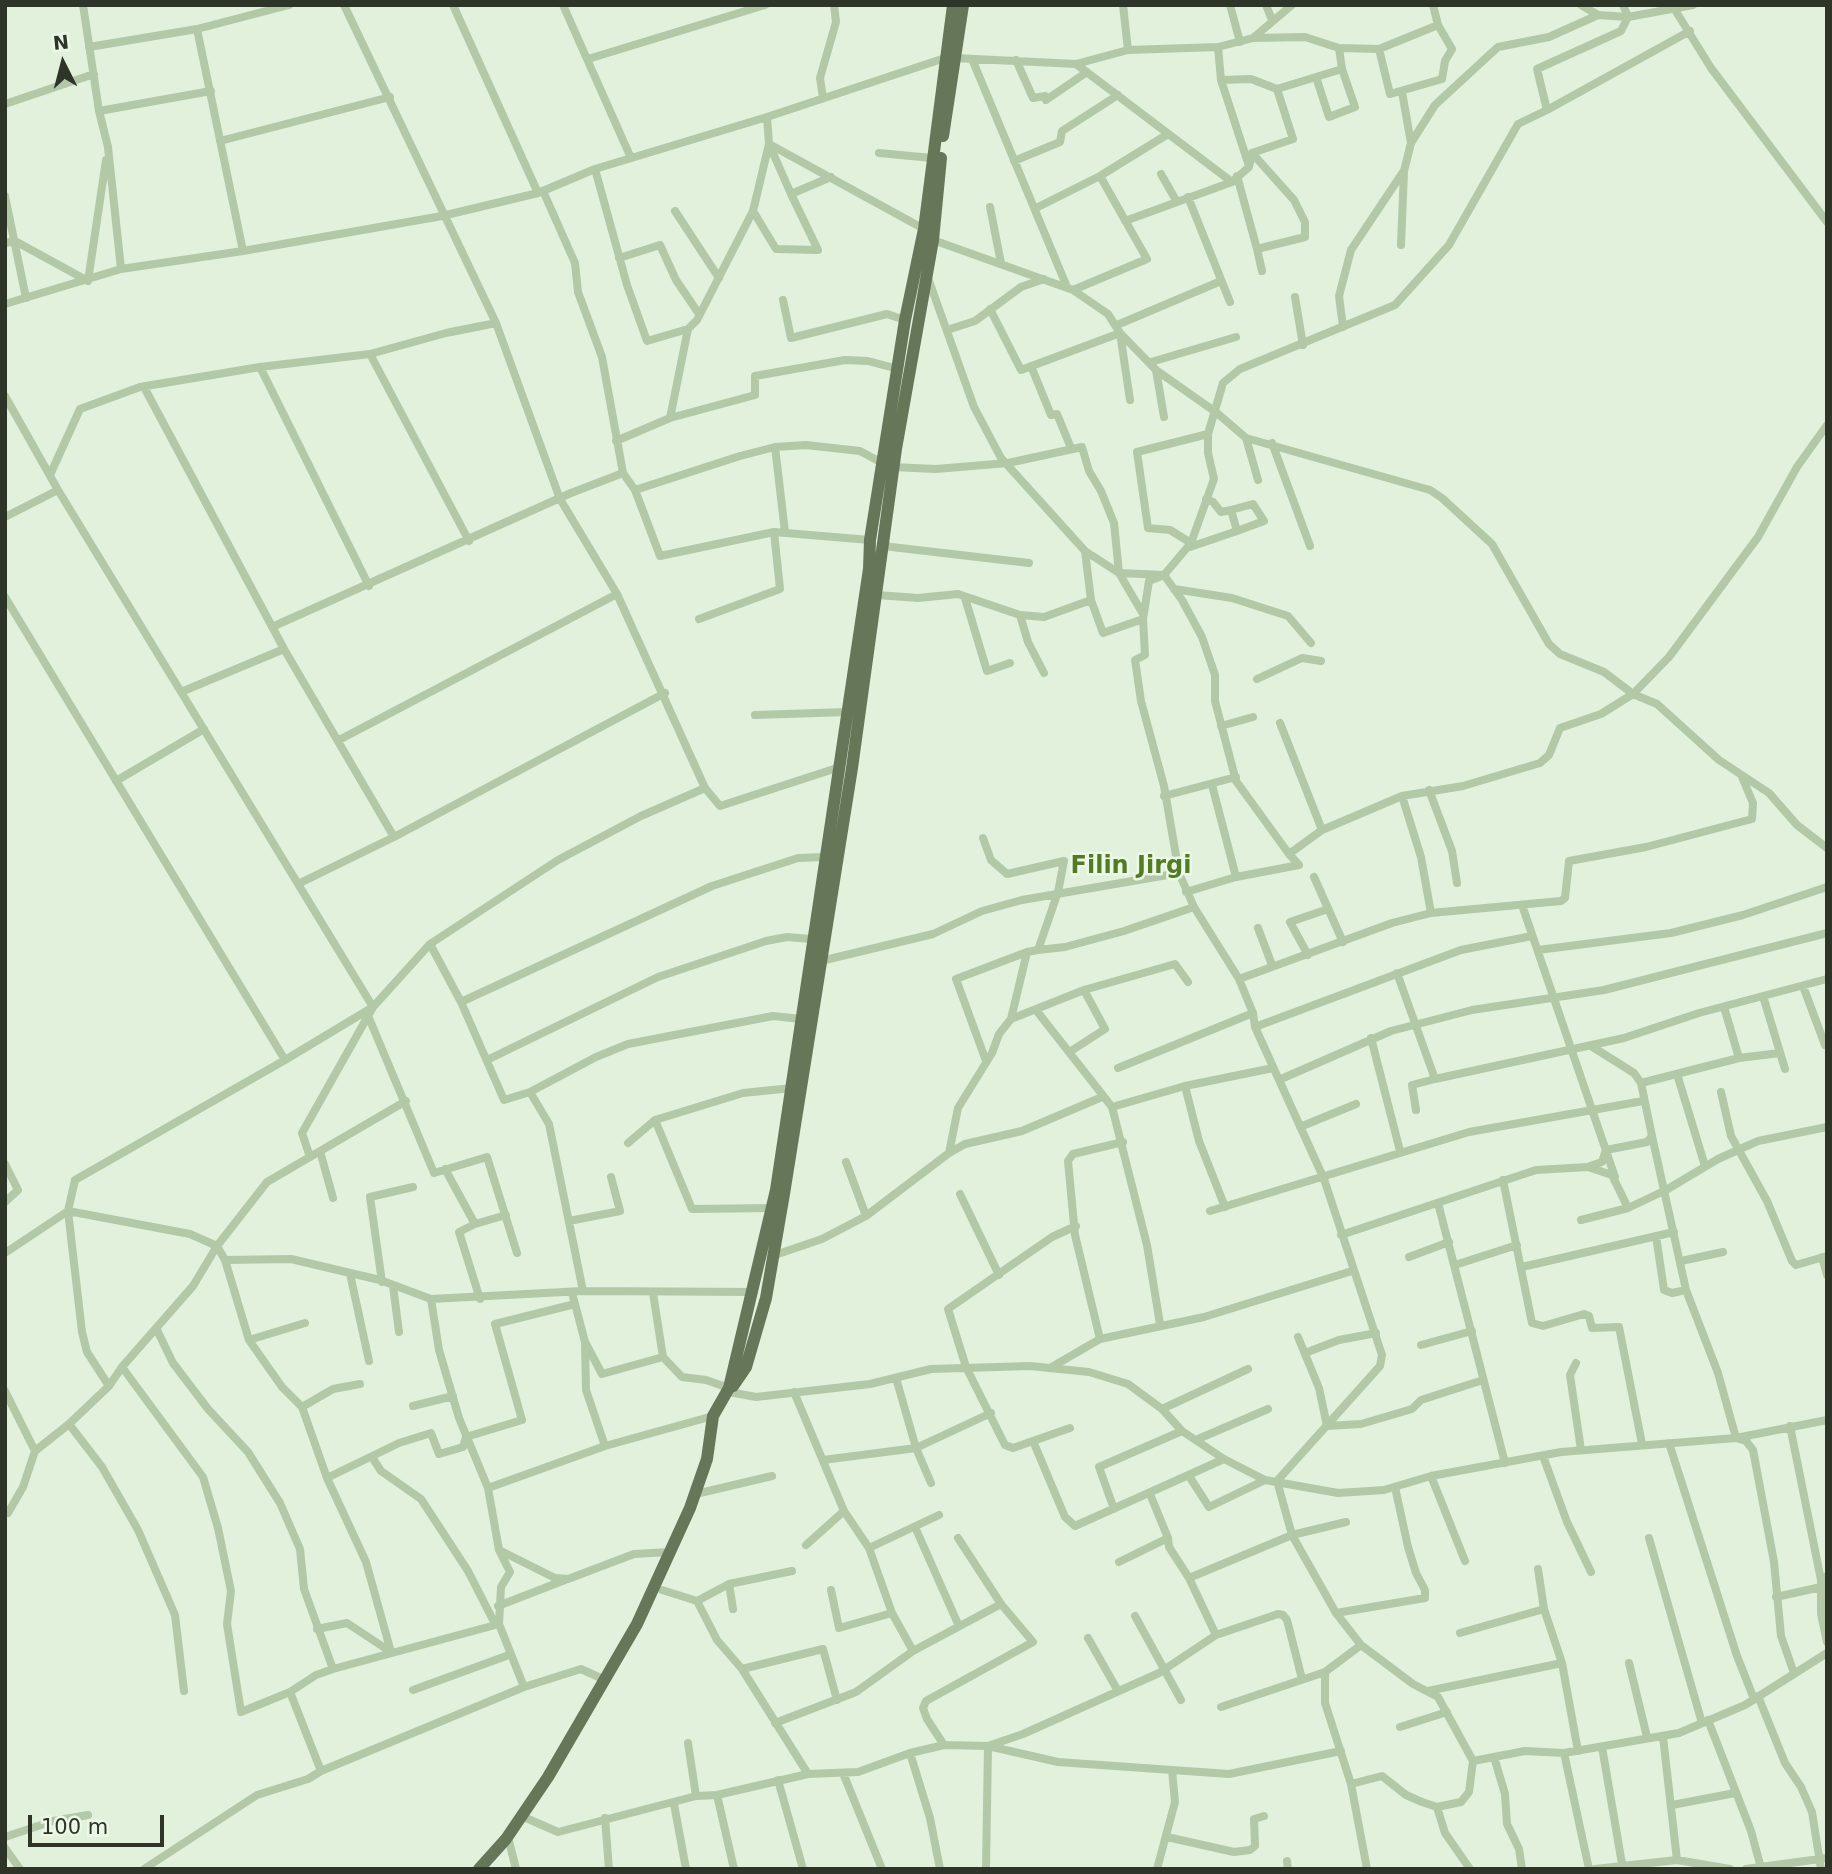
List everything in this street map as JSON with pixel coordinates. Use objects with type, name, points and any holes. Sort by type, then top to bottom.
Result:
[{"type":"main road","points":[[479,1869],[506,1839],[533,1799],[637,1624],[670,1552],[707,1458],[713,1416],[746,1367],[766,1298],[821,961],[865,634],[870,540],[889,465],[933,240],[953,5]]},
{"type":"main road","points":[[489,1869],[569,1755],[662,1590],[700,1493],[754,1292],[772,1208],[792,1088],[811,939],[847,712],[865,634],[877,596],[905,320],[923,229],[932,158],[950,58],[963,5]]},
{"type":"street","points":[[83,5],[99,111],[108,148],[121,269]]},
{"type":"street","points":[[89,47],[197,29],[289,5]]},
{"type":"street","points":[[344,5],[390,97],[442,216],[496,323],[560,499],[617,594],[665,693],[705,788],[720,806],[840,767]]},
{"type":"street","points":[[453,5],[575,263],[578,292],[602,357],[615,441],[623,473],[635,490],[660,556],[774,532],[870,540]]},
{"type":"street","points":[[563,5],[631,158]]},
{"type":"street","points":[[588,59],[765,5]]},
{"type":"street","points":[[823,98],[820,78],[836,22],[834,5]]},
{"type":"street","points":[[1123,5],[1128,50]]},
{"type":"street","points":[[1230,5],[1240,42]]},
{"type":"street","points":[[1266,5],[1272,20]]},
{"type":"street","points":[[1252,38],[1292,5]]},
{"type":"street","points":[[1581,5],[1598,15],[1628,17],[1693,5]]},
{"type":"street","points":[[1547,110],[1537,69],[1621,32],[1628,17],[1623,5]]},
{"type":"street","points":[[1379,49],[1390,94],[1442,79],[1444,61],[1452,49],[1438,25],[1435,6]]},
{"type":"street","points":[[1673,7],[1711,68],[1827,222]]},
{"type":"street","points":[[1401,245],[1404,171],[1411,143],[1435,105],[1499,47],[1549,37],[1598,15]]},
{"type":"street","points":[[5,304],[121,269],[243,251],[442,216],[541,192],[595,169],[950,58],[1076,64],[1128,50],[1218,47],[1252,38],[1305,37],[1339,48],[1379,49],[1438,25]]},
{"type":"street","points":[[197,29],[243,251]]},
{"type":"street","points":[[1277,1481],[1380,1366],[1382,1355],[1352,1271],[1324,1179],[1281,1079],[1273,1068],[1255,1027],[1253,1013],[1239,979],[1194,907],[1179,873],[1154,746],[1141,701],[1135,660],[1145,655],[1143,617],[1149,581],[1164,575],[1190,545],[1214,478],[1208,435],[1210,423],[1217,413],[1223,383],[1240,369],[1304,345],[1395,305],[1449,245],[1518,124],[1690,32]]},
{"type":"street","points":[[1218,47],[1221,80],[1249,167]]},
{"type":"street","points":[[1316,77],[1329,117],[1355,107],[1342,69],[1339,48]]},
{"type":"street","points":[[972,59],[1070,288]]},
{"type":"street","points":[[1016,60],[1033,98],[1045,96],[1046,100],[1087,72]]},
{"type":"street","points":[[1076,64],[1168,134],[1234,179],[1262,271]]},
{"type":"street","points":[[1221,80],[1251,79],[1277,89],[1342,69]]},
{"type":"street","points":[[5,104],[94,74]]},
{"type":"street","points":[[1252,153],[1293,139],[1277,89]]},
{"type":"street","points":[[99,111],[211,91]]},
{"type":"street","points":[[1402,92],[1411,143]]},
{"type":"street","points":[[1014,161],[1060,142],[1062,131],[1118,94]]},
{"type":"street","points":[[220,141],[390,97]]},
{"type":"street","points":[[670,418],[688,329],[719,278],[753,211],[769,144],[767,117]]},
{"type":"street","points":[[1036,208],[1100,176],[1168,134]]},
{"type":"street","points":[[769,144],[923,229]]},
{"type":"street","points":[[753,211],[776,249],[818,250],[769,144]]},
{"type":"street","points":[[88,281],[108,148]]},
{"type":"street","points":[[879,153],[932,158]]},
{"type":"street","points":[[1125,221],[1234,179],[1249,167],[1252,153]]},
{"type":"street","points":[[1252,153],[1294,200],[1305,222],[1305,237],[1257,249]]},
{"type":"street","points":[[595,169],[619,258],[647,341],[688,329]]},
{"type":"street","points":[[1343,327],[1339,296],[1351,250],[1404,171]]},
{"type":"street","points":[[1161,174],[1177,202]]},
{"type":"street","points":[[1070,288],[1147,259],[1100,176]]},
{"type":"street","points":[[791,194],[831,177]]},
{"type":"street","points":[[5,196],[30,297],[37,306]]},
{"type":"street","points":[[1188,197],[1230,303]]},
{"type":"street","points":[[1817,207],[1827,205]]},
{"type":"street","points":[[990,207],[1001,263]]},
{"type":"street","points":[[675,211],[719,278]]},
{"type":"street","points":[[933,240],[1070,288],[1108,314],[1118,329],[1154,366],[1246,438],[1272,443],[1430,490],[1442,498],[1492,544],[1549,644],[1560,654],[1604,671],[1633,694],[1657,704],[1742,777],[1761,786],[1797,825],[1827,848]]},
{"type":"street","points":[[5,243],[15,241],[88,281]]},
{"type":"street","points":[[619,258],[660,245],[676,279],[699,314]]},
{"type":"street","points":[[927,275],[974,407],[1001,457],[1040,504],[1085,551],[1119,573],[1164,575]]},
{"type":"street","points":[[947,331],[975,321],[1021,287],[1044,279]]},
{"type":"street","points":[[990,309],[1021,370],[1221,281]]},
{"type":"street","points":[[1295,298],[1304,345]]},
{"type":"street","points":[[783,300],[791,338],[887,314],[905,320]]},
{"type":"street","points":[[50,475],[80,410],[144,387],[260,367],[370,354],[446,333],[496,323]]},
{"type":"street","points":[[1118,329],[1130,400]]},
{"type":"street","points":[[1154,366],[1236,337]]},
{"type":"street","points":[[370,354],[469,541]]},
{"type":"street","points":[[615,441],[670,418],[755,396],[755,376],[845,360],[868,361],[898,369]]},
{"type":"street","points":[[1031,366],[1051,415],[1057,414],[1071,448]]},
{"type":"street","points":[[1154,366],[1164,417]]},
{"type":"street","points":[[260,367],[369,586]]},
{"type":"street","points":[[144,387],[284,649],[394,837]]},
{"type":"street","points":[[5,396],[58,490],[373,1007]]},
{"type":"street","points":[[1289,854],[1322,830],[1402,796],[1462,786],[1535,767],[1549,755],[1560,729],[1601,714],[1633,694],[1677,646],[1758,537],[1797,467],[1827,425]]},
{"type":"street","points":[[1190,545],[1170,530],[1148,527],[1137,452],[1208,435]]},
{"type":"street","points":[[1246,438],[1258,480]]},
{"type":"street","points":[[1272,443],[1310,546]]},
{"type":"street","points":[[635,490],[775,447],[806,445],[860,451],[889,465],[936,469],[1008,463],[1082,447],[1089,471],[1101,491],[1114,523],[1119,573],[1143,617]]},
{"type":"street","points":[[775,447],[785,532]]},
{"type":"street","points":[[272,627],[623,473]]},
{"type":"street","points":[[5,517],[58,490]]},
{"type":"street","points":[[1190,545],[1264,522],[1253,503],[1221,512],[1213,502],[1206,499]]},
{"type":"street","points":[[1231,510],[1237,531]]},
{"type":"street","points":[[699,619],[780,589],[774,532]]},
{"type":"street","points":[[883,546],[1029,564]]},
{"type":"street","points":[[1085,551],[1091,600],[1103,633],[1143,617]]},
{"type":"street","points":[[1164,575],[1202,637],[1215,675],[1215,701],[1236,781],[1299,865],[1236,877],[1186,892]]},
{"type":"street","points":[[1174,589],[1232,598],[1288,616],[1311,643]]},
{"type":"street","points":[[339,740],[617,594]]},
{"type":"street","points":[[877,596],[918,598],[958,594],[1020,615],[1044,617],[1091,600]]},
{"type":"street","points":[[5,597],[285,1060]]},
{"type":"street","points":[[965,598],[987,671],[1010,663]]},
{"type":"street","points":[[1020,615],[1028,642],[1044,673]]},
{"type":"street","points":[[181,692],[284,649]]},
{"type":"street","points":[[1258,679],[1302,658],[1321,661]]},
{"type":"street","points":[[298,884],[394,837],[665,693]]},
{"type":"street","points":[[755,715],[847,712]]},
{"type":"street","points":[[1220,726],[1253,717]]},
{"type":"street","points":[[1280,723],[1322,830]]},
{"type":"street","points":[[116,781],[204,729]]},
{"type":"street","points":[[1164,796],[1236,777]]},
{"type":"street","points":[[1239,979],[1379,927],[1431,914],[1564,900],[1569,861],[1646,847],[1752,819],[1753,803],[1742,777]]},
{"type":"street","points":[[1212,785],[1236,877]]},
{"type":"street","points":[[109,1386],[87,1352],[82,1332],[68,1212],[75,1180],[373,1007],[430,944],[558,860],[641,816],[705,788]]},
{"type":"street","points":[[1429,790],[1452,851],[1457,883]]},
{"type":"street","points":[[1402,796],[1421,856],[1431,914]]},
{"type":"street","points":[[983,838],[991,860],[1007,874],[1064,861],[1058,892],[1038,950]]},
{"type":"street","points":[[461,1002],[712,886],[798,858],[826,857]]},
{"type":"street","points":[[821,961],[933,934],[982,911],[1058,892],[1179,873]]},
{"type":"street","points":[[1314,877],[1343,942]]},
{"type":"street","points":[[1538,950],[1671,933],[1743,915],[1827,887]]},
{"type":"street","points":[[1522,905],[1628,1208]]},
{"type":"street","points":[[986,1061],[956,979],[1027,952],[1065,947],[1124,931],[1194,907]]},
{"type":"street","points":[[1308,955],[1290,922],[1328,909]]},
{"type":"street","points":[[1258,928],[1272,965]]},
{"type":"street","points":[[1281,1079],[1371,1038],[1417,1025],[1485,1007],[1604,990],[1827,933]]},
{"type":"street","points":[[1255,1027],[1461,950],[1532,936]]},
{"type":"street","points":[[487,1060],[658,977],[766,941],[787,937],[811,939]]},
{"type":"street","points":[[430,944],[461,1002],[503,1100],[530,1092],[596,1057],[628,1044],[773,1016],[801,1019]]},
{"type":"street","points":[[949,1153],[958,1108],[999,1034],[1011,1020],[1027,952]]},
{"type":"street","points":[[1011,1020],[1083,990],[1175,964],[1188,982]]},
{"type":"street","points":[[1397,973],[1435,1079]]},
{"type":"street","points":[[1416,1110],[1412,1085],[1591,1046],[1827,979]]},
{"type":"street","points":[[1803,985],[1825,1045]]},
{"type":"street","points":[[1071,1051],[1105,1029],[1083,990]]},
{"type":"street","points":[[1763,996],[1785,1069]]},
{"type":"street","points":[[310,1157],[302,1133],[373,1007]]},
{"type":"street","points":[[1724,1007],[1739,1058]]},
{"type":"street","points":[[1036,1010],[1071,1051],[1102,1097],[1112,1107],[1147,1245],[1160,1324]]},
{"type":"street","points":[[1118,1068],[1253,1013]]},
{"type":"street","points":[[369,1018],[434,1173],[487,1157],[517,1253]]},
{"type":"street","points":[[1371,1038],[1400,1151]]},
{"type":"street","points":[[1591,1046],[1627,1066],[1641,1083],[1686,1290],[1718,1373],[1736,1438]]},
{"type":"street","points":[[1641,1083],[1739,1058],[1780,1053]]},
{"type":"street","points":[[1112,1107],[1185,1086],[1273,1068]]},
{"type":"street","points":[[1677,1074],[1705,1166]]},
{"type":"street","points":[[1185,1086],[1199,1141],[1225,1207]]},
{"type":"street","points":[[628,1143],[655,1120],[743,1093],[792,1088]]},
{"type":"street","points":[[530,1092],[549,1124],[583,1291]]},
{"type":"street","points":[[1721,1092],[1731,1136],[1767,1201],[1792,1261],[1796,1265],[1824,1257],[1827,1275]]},
{"type":"street","points":[[772,1256],[822,1239],[866,1216],[949,1153],[965,1144],[1022,1130],[1102,1097]]},
{"type":"street","points":[[8,1513],[23,1487],[35,1451],[69,1424],[109,1386],[122,1367],[193,1286],[217,1246],[267,1182],[406,1101]]},
{"type":"street","points":[[1210,1211],[1324,1179],[1400,1151],[1469,1132],[1643,1101]]},
{"type":"street","points":[[1300,1127],[1356,1104]]},
{"type":"street","points":[[655,1120],[692,1209],[772,1208]]},
{"type":"street","points":[[1581,1220],[1628,1208],[1666,1190],[1705,1166],[1777,1135],[1827,1127]]},
{"type":"street","points":[[1606,1150],[1647,1142],[1652,1136]]},
{"type":"street","points":[[1100,1339],[1076,1226],[1069,1156],[1123,1142]]},
{"type":"street","points":[[1341,1235],[1536,1170],[1588,1167],[1602,1162],[1606,1150]]},
{"type":"street","points":[[320,1152],[333,1198]]},
{"type":"street","points":[[846,1162],[866,1216]]},
{"type":"street","points":[[5,1164],[18,1190],[5,1202]]},
{"type":"street","points":[[1588,1167],[1612,1175],[1617,1181]]},
{"type":"street","points":[[445,1168],[475,1224]]},
{"type":"street","points":[[569,1221],[620,1212],[611,1177]]},
{"type":"street","points":[[1503,1180],[1532,1323],[1536,1326],[1584,1314],[1589,1316],[1592,1328],[1619,1327],[1642,1444]]},
{"type":"street","points":[[382,1282],[370,1197],[413,1187]]},
{"type":"street","points":[[960,1194],[999,1275]]},
{"type":"street","points":[[1438,1203],[1504,1463]]},
{"type":"street","points":[[5,1253],[68,1212],[190,1234],[217,1246],[226,1260],[249,1340],[282,1387],[302,1407],[327,1478],[366,1562],[391,1652]]},
{"type":"street","points":[[480,1298],[459,1232],[506,1215]]},
{"type":"street","points":[[1070,1428],[1009,1448],[966,1367],[948,1309],[1052,1237],[1076,1226]]},
{"type":"street","points":[[1522,1267],[1674,1232]]},
{"type":"street","points":[[1656,1236],[1664,1290],[1672,1293],[1686,1290]]},
{"type":"street","points":[[1409,1257],[1449,1242]]},
{"type":"street","points":[[1455,1265],[1517,1245]]},
{"type":"street","points":[[1681,1261],[1723,1252]]},
{"type":"street","points":[[226,1260],[290,1259],[382,1282],[431,1299],[583,1291],[754,1292]]},
{"type":"street","points":[[1050,1368],[1100,1339],[1160,1324],[1204,1317],[1352,1271]]},
{"type":"street","points":[[350,1274],[369,1361]]},
{"type":"street","points":[[393,1286],[400,1332]]},
{"type":"street","points":[[572,1293],[585,1342],[602,1374],[663,1357]]},
{"type":"street","points":[[653,1293],[663,1357],[682,1377],[706,1380],[756,1397],[870,1384],[931,1369],[1050,1368],[1089,1372],[1128,1384],[1162,1409],[1182,1431],[1198,1438],[1224,1459],[1265,1480],[1338,1493],[1395,1486],[1431,1476],[1581,1450],[1736,1438],[1827,1420]]},
{"type":"street","points":[[431,1299],[439,1350],[466,1437],[488,1488],[499,1550],[510,1572],[501,1587],[499,1624],[524,1687]]},
{"type":"street","points":[[466,1437],[522,1420],[495,1324],[575,1304]]},
{"type":"street","points":[[249,1340],[305,1323]]},
{"type":"street","points":[[156,1328],[173,1363],[208,1409],[248,1452],[280,1503],[300,1549],[304,1589],[333,1669]]},
{"type":"street","points":[[1421,1345],[1472,1331]]},
{"type":"street","points":[[1305,1353],[1339,1340],[1376,1333]]},
{"type":"street","points":[[1298,1337],[1319,1388],[1327,1426]]},
{"type":"street","points":[[585,1342],[586,1390],[605,1446]]},
{"type":"street","points":[[1576,1363],[1570,1375],[1581,1450]]},
{"type":"street","points":[[122,1367],[203,1477],[219,1528],[230,1591],[226,1624],[240,1712],[290,1692],[316,1675],[333,1669],[499,1624]]},
{"type":"street","points":[[1162,1409],[1248,1369]]},
{"type":"street","points":[[896,1378],[916,1448],[931,1483]]},
{"type":"street","points":[[1327,1426],[1361,1424],[1400,1413],[1412,1409],[1421,1400],[1483,1380]]},
{"type":"street","points":[[302,1407],[333,1389],[360,1384]]},
{"type":"street","points":[[5,1391],[35,1451]]},
{"type":"street","points":[[794,1392],[844,1511],[869,1548],[892,1613],[913,1651]]},
{"type":"street","points":[[413,1406],[453,1396]]},
{"type":"street","points":[[1198,1438],[1268,1409]]},
{"type":"street","points":[[823,1460],[916,1448],[991,1413]]},
{"type":"street","points":[[488,1488],[605,1446],[713,1416]]},
{"type":"street","points":[[69,1424],[102,1467],[138,1530],[175,1615],[184,1691]]},
{"type":"street","points":[[1790,1426],[1823,1581],[1827,1642]]},
{"type":"street","points":[[1114,1509],[1099,1467],[1182,1431]]},
{"type":"street","points":[[327,1478],[400,1443],[430,1433],[439,1454],[463,1447],[466,1437]]},
{"type":"street","points":[[1736,1438],[1746,1441],[1753,1450],[1774,1562],[1781,1636],[1794,1673]]},
{"type":"street","points":[[1033,1441],[1070,1524],[1075,1526],[1224,1459]]},
{"type":"street","points":[[1669,1443],[1737,1656],[1785,1763],[1801,1787],[1812,1812],[1824,1857],[1821,1869]]},
{"type":"street","points":[[1543,1456],[1567,1522],[1591,1572]]},
{"type":"street","points":[[373,1457],[381,1471],[421,1499],[468,1570],[493,1620],[499,1624]]},
{"type":"street","points":[[700,1493],[772,1476]]},
{"type":"street","points":[[1189,1476],[1209,1507],[1265,1480]]},
{"type":"street","points":[[1431,1476],[1465,1561]]},
{"type":"street","points":[[1277,1481],[1292,1535],[1336,1613],[1361,1646],[1438,1697],[1473,1761],[1465,1797],[1455,1805],[1437,1807],[1406,1795],[1382,1776],[1351,1784]]},
{"type":"street","points":[[1336,1613],[1424,1598],[1426,1594],[1408,1547],[1395,1486]]},
{"type":"street","points":[[1150,1494],[1169,1547],[1189,1578],[1216,1635]]},
{"type":"street","points":[[806,1545],[844,1511]]},
{"type":"street","points":[[869,1548],[939,1515]]},
{"type":"street","points":[[1189,1578],[1292,1535],[1346,1522]]},
{"type":"street","points":[[915,1527],[958,1624]]},
{"type":"street","points":[[944,1745],[927,1719],[923,1708],[926,1700],[1033,1642],[1001,1604],[958,1538]]},
{"type":"street","points":[[1119,1562],[1168,1538]]},
{"type":"street","points":[[1649,1538],[1705,1721],[1751,1831],[1761,1868]]},
{"type":"street","points":[[499,1550],[546,1574],[568,1579]]},
{"type":"street","points":[[498,1606],[634,1554],[670,1552]]},
{"type":"street","points":[[1538,1569],[1544,1609],[1562,1663],[1578,1751]]},
{"type":"street","points":[[697,1601],[729,1584],[792,1571]]},
{"type":"street","points":[[1776,1597],[1823,1581]]},
{"type":"street","points":[[729,1584],[733,1609]]},
{"type":"street","points":[[662,1590],[697,1601],[717,1640],[742,1669],[808,1774]]},
{"type":"street","points":[[831,1590],[839,1629],[892,1613]]},
{"type":"street","points":[[775,1723],[856,1692],[913,1651],[958,1624],[1001,1604]]},
{"type":"street","points":[[1460,1633],[1544,1609]]},
{"type":"street","points":[[988,1745],[1034,1729],[1166,1669],[1216,1635],[1278,1614],[1287,1620],[1302,1679]]},
{"type":"street","points":[[1135,1616],[1181,1700]]},
{"type":"street","points":[[317,1629],[347,1623],[391,1652]]},
{"type":"street","points":[[1088,1639],[1118,1691]]},
{"type":"street","points":[[1221,1707],[1325,1672],[1361,1646]]},
{"type":"street","points":[[742,1669],[823,1649],[837,1700]]},
{"type":"street","points":[[1473,1761],[1525,1751],[1564,1753],[1647,1737],[1663,1737],[1756,1697],[1827,1653]]},
{"type":"street","points":[[413,1690],[509,1654]]},
{"type":"street","points":[[1428,1691],[1562,1663]]},
{"type":"street","points":[[1629,1663],[1647,1737]]},
{"type":"street","points":[[144,1869],[257,1795],[308,1779],[321,1771],[524,1687],[581,1669],[605,1680]]},
{"type":"street","points":[[1325,1672],[1325,1703],[1351,1784],[1367,1869]]},
{"type":"street","points":[[290,1692],[321,1771]]},
{"type":"street","points":[[1400,1727],[1447,1712]]},
{"type":"street","points":[[1663,1737],[1677,1860]]},
{"type":"street","points":[[688,1743],[696,1797]]},
{"type":"street","points":[[526,1818],[558,1832],[605,1818],[778,1780],[808,1774],[858,1772],[909,1753],[944,1745],[988,1745],[1058,1762],[1229,1774],[1341,1751]]},
{"type":"street","points":[[986,1869],[988,1745]]},
{"type":"street","points":[[1602,1746],[1622,1864]]},
{"type":"street","points":[[909,1753],[930,1818],[940,1869]]},
{"type":"street","points":[[1564,1753],[1588,1869]]},
{"type":"street","points":[[1494,1758],[1505,1794],[1507,1825],[1519,1849],[1521,1869]]},
{"type":"street","points":[[1157,1869],[1175,1802],[1172,1770]]},
{"type":"street","points":[[843,1773],[882,1869]]},
{"type":"street","points":[[778,1780],[803,1869]]},
{"type":"street","points":[[1672,1805],[1735,1793]]},
{"type":"street","points":[[717,1795],[734,1869]]},
{"type":"street","points":[[674,1804],[686,1869]]},
{"type":"street","points":[[1437,1807],[1445,1833],[1470,1869]]},
{"type":"street","points":[[5,1837],[53,1821],[88,1815]]},
{"type":"street","points":[[1167,1837],[1234,1852],[1250,1850],[1255,1846],[1254,1819],[1264,1816]]},
{"type":"street","points":[[605,1818],[609,1869]]},
{"type":"street","points":[[509,1841],[516,1869]]},
{"type":"street","points":[[5,1848],[20,1869]]},
{"type":"street","points":[[1746,1869],[1774,1867],[1824,1857]]},
{"type":"street","points":[[1595,1869],[1622,1864],[1652,1865],[1677,1860],[1729,1869]]},
{"type":"district","name":"Filin Jirgi","points":[[1131,867]]}]
